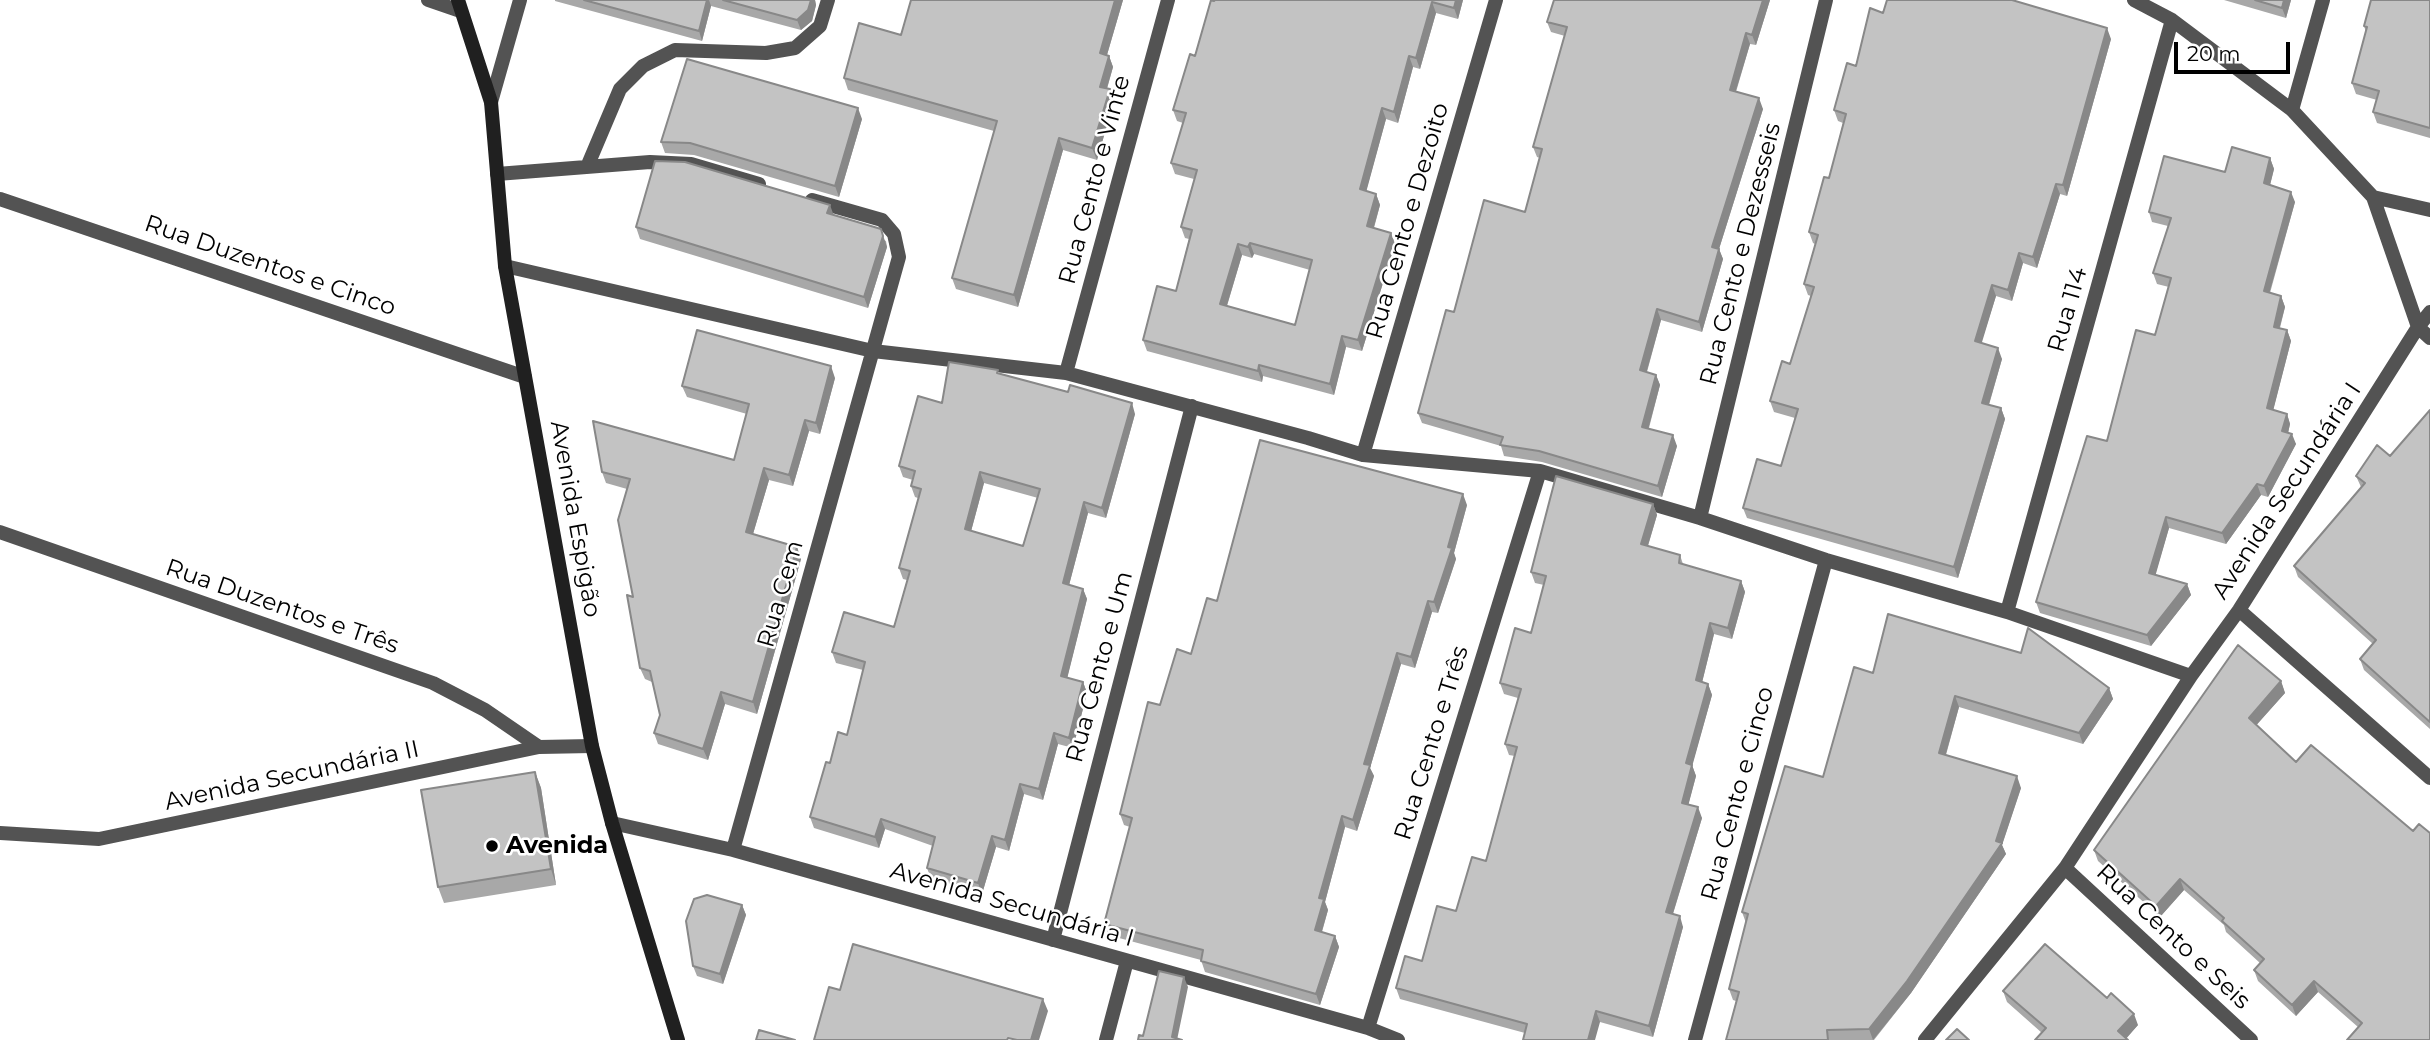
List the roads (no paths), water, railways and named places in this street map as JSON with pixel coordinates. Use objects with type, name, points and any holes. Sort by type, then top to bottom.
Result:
[{"type":"street","points":[[428,0],[459,5]]},
{"type":"street","points":[[491,102],[520,0]]},
{"type":"street","points":[[587,167],[620,89],[643,66],[675,50],[766,53],[794,48],[820,26],[828,0]]},
{"type":"street","name":"Rua Cento e Vinte","points":[[1066,373],[1168,0]]},
{"type":"street","name":"Rua Cento e Dezoito","points":[[1363,454],[1496,0]]},
{"type":"street","name":"Rua Cento e Dezesseis","points":[[1700,518],[1826,0]]},
{"type":"street","points":[[2134,0],[2172,20],[2292,110],[2372,197],[2418,327],[2430,338]]},
{"type":"street","points":[[2292,110],[2323,0]]},
{"type":"street","name":"Avenida Espigão","points":[[459,5],[491,102],[505,266],[592,746],[611,823],[678,1040]]},
{"type":"street","name":"Rua 114","points":[[2007,612],[2172,20]]},
{"type":"street","points":[[497,174],[650,162],[691,164],[767,186]]},
{"type":"street","name":"Rua Cem","points":[[733,850],[899,257],[894,234],[882,220],[793,194]]},
{"type":"street","points":[[2372,197],[2430,209]]},
{"type":"street","name":"Rua Duzentos e Cinco","points":[[0,199],[525,377]]},
{"type":"street","points":[[505,266],[873,351],[1066,373],[1363,454],[1540,471],[1700,518],[1826,560],[2007,612],[2191,676]]},
{"type":"street","name":"Avenida Secundária I","points":[[1925,1040],[2065,869],[2191,676],[2239,610],[2430,312]]},
{"type":"street","name":"Rua Cento e Um","points":[[1053,940],[1192,406]]},
{"type":"street","name":"Rua Cento e Três","points":[[1368,1028],[1540,471]]},
{"type":"street","name":"Rua Duzentos e Três","points":[[0,532],[433,683],[485,710],[539,747]]},
{"type":"street","name":"Rua Cento e Cinco","points":[[1695,1040],[1826,560]]},
{"type":"street","points":[[2239,610],[2430,778]]},
{"type":"street","name":"Avenida Secundária II","points":[[0,833],[99,839],[539,747],[592,746]]},
{"type":"street","name":"Avenida Secundária I","points":[[611,823],[733,850],[1368,1028],[1398,1040]]},
{"type":"street","name":"Rua Cento e Seis","points":[[2065,869],[2251,1040]]},
{"type":"street","points":[[1106,1040],[1127,961]]},
{"type":"place","name":"Avenida","points":[[492,846]]}]
